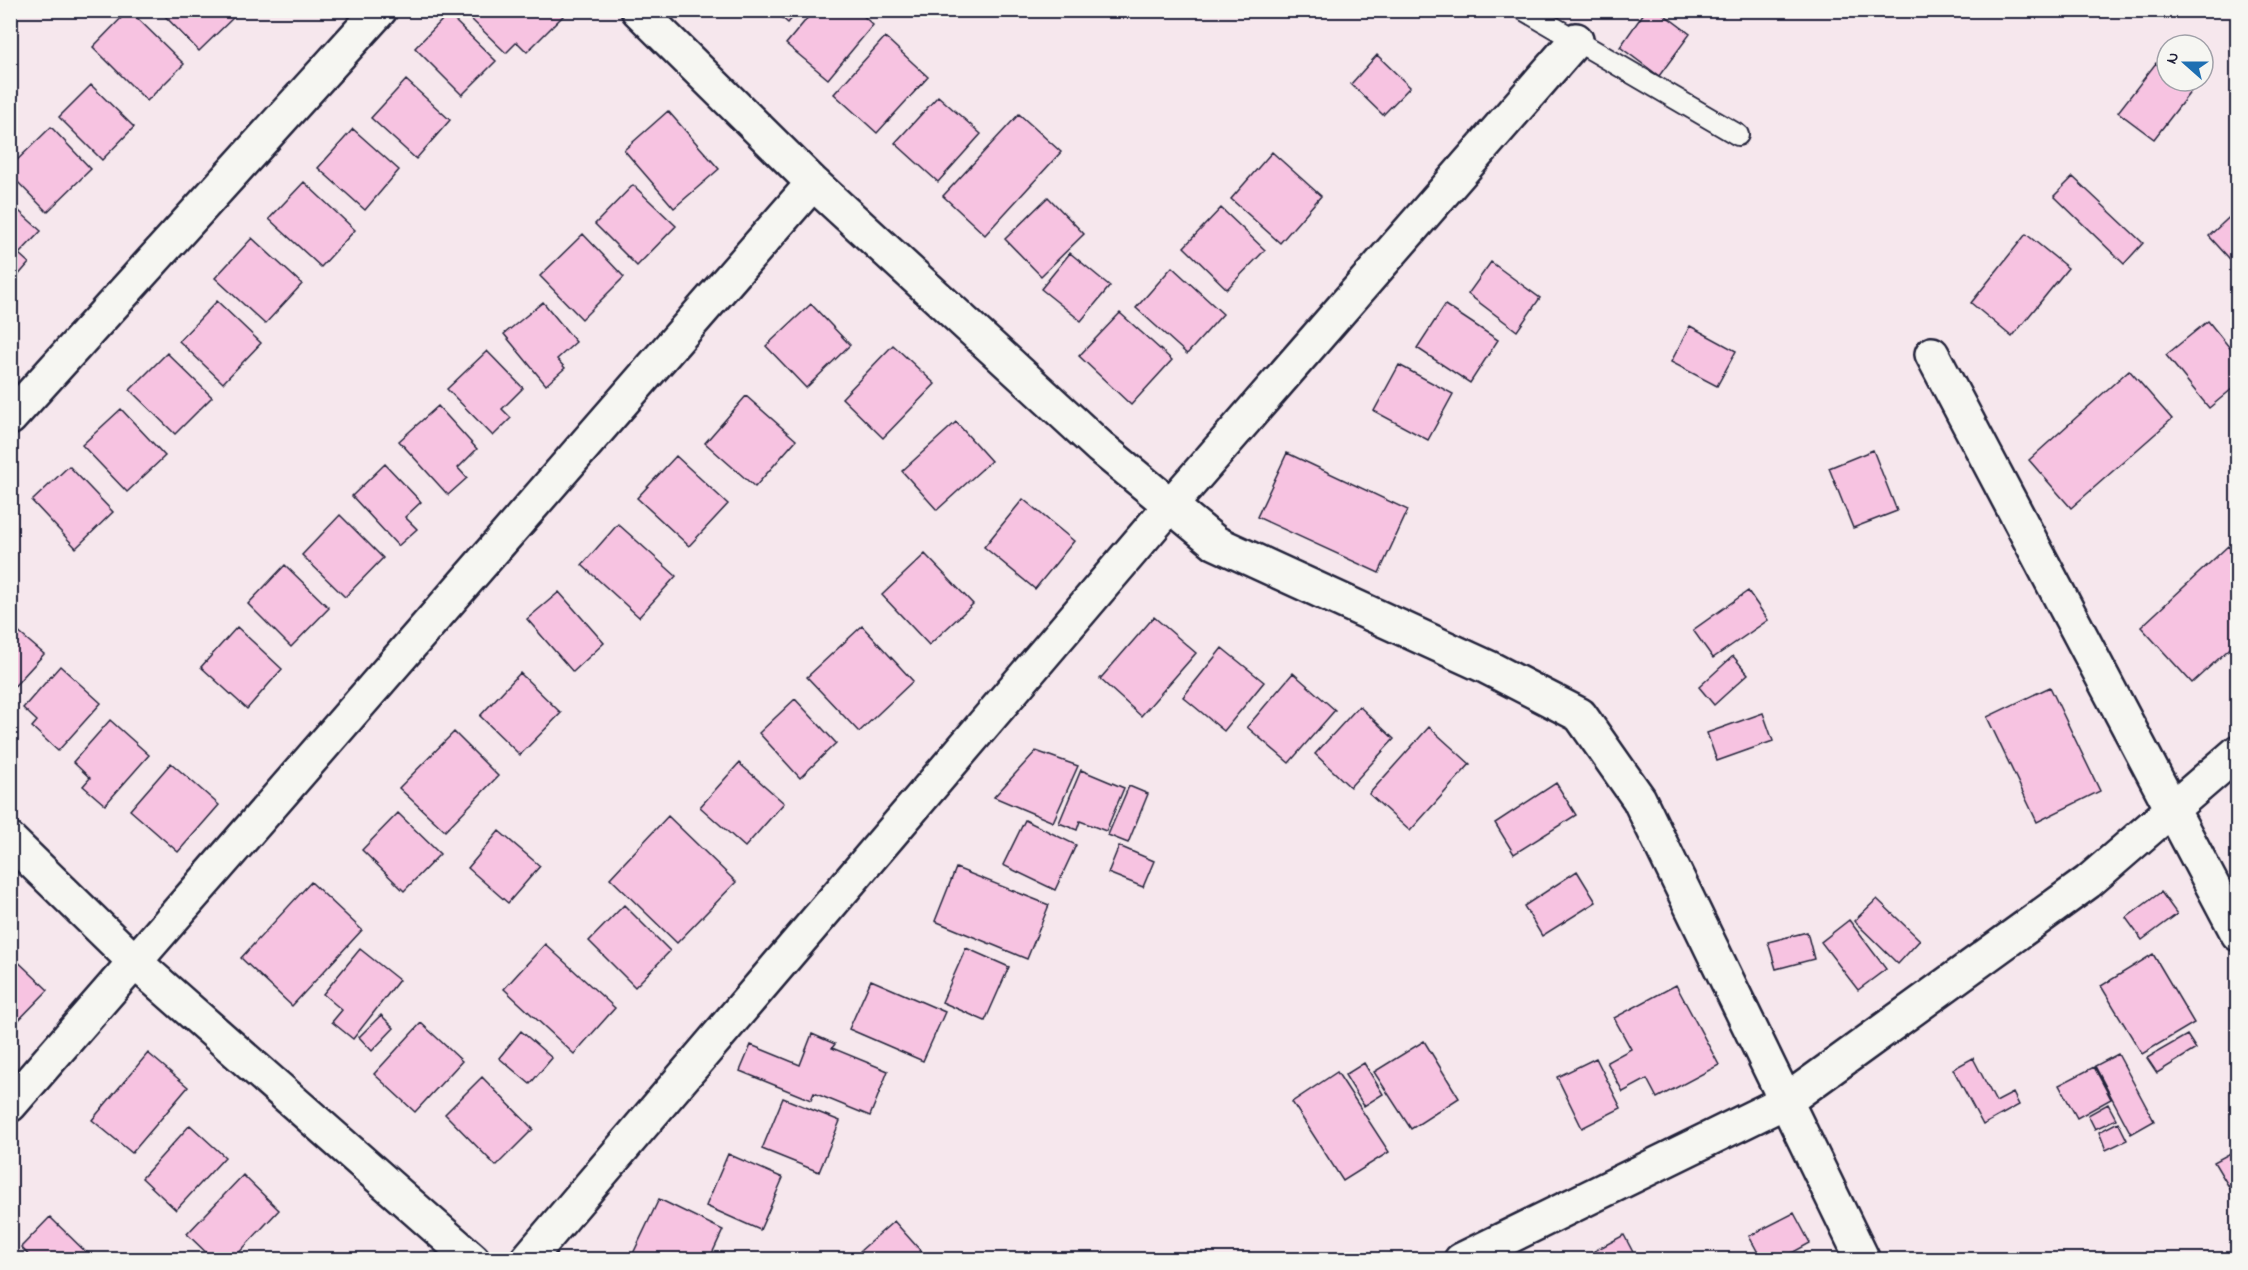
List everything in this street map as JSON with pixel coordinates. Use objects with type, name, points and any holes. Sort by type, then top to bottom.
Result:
[{"type":"street","points":[[10,418],[380,10]]},
{"type":"street","points":[[638,10],[813,183],[1100,447],[1216,543],[1487,666],[1580,715],[1639,799],[1863,1260]]},
{"type":"street","points":[[527,1260],[1170,506],[1576,40]]},
{"type":"street","points":[[10,1105],[813,183]]},
{"type":"street","points":[[1932,354],[2238,934]]},
{"type":"street","points":[[1461,1260],[1786,1101],[2088,882],[2238,752]]},
{"type":"street","points":[[10,840],[136,963],[473,1260]]},
{"type":"lane","points":[[1524,10],[1738,135]]},
{"type":"building","points":[[129,10],[184,64],[147,101],[93,47]]},
{"type":"building","points":[[159,10],[233,10],[237,14],[199,51]]},
{"type":"building","points":[[477,10],[559,10],[564,15],[527,52],[517,42],[506,53],[470,18]]},
{"type":"building","points":[[773,10],[799,10],[788,23]]},
{"type":"building","points":[[814,10],[857,10],[873,25],[828,79],[786,44]]},
{"type":"building","points":[[1646,10],[1658,10],[1690,34],[1659,76],[1620,47]]},
{"type":"building","points":[[448,14],[496,61],[462,95],[415,48]]},
{"type":"building","points":[[885,37],[928,77],[877,133],[834,94]]},
{"type":"building","points":[[1377,55],[1410,87],[1383,115],[1351,84]]},
{"type":"building","points":[[2155,64],[2155,93],[2189,93],[2154,139],[2118,112]]},
{"type":"building","points":[[406,80],[450,120],[416,159],[371,118]]},
{"type":"building","points":[[91,85],[134,127],[102,160],[59,117]]},
{"type":"building","points":[[938,96],[981,134],[938,182],[895,143]]},
{"type":"building","points":[[668,111],[719,169],[674,208],[624,150]]},
{"type":"building","points":[[1019,114],[1061,152],[985,235],[943,196]]},
{"type":"building","points":[[51,127],[91,169],[47,212],[10,174],[10,167]]},
{"type":"building","points":[[353,129],[399,170],[365,210],[318,168]]},
{"type":"building","points":[[1272,152],[1321,196],[1280,243],[1231,199]]},
{"type":"building","points":[[2073,177],[2143,243],[2124,264],[2054,196]]},
{"type":"building","points":[[304,182],[355,230],[321,267],[269,219]]},
{"type":"building","points":[[633,185],[676,226],[637,266],[595,224]]},
{"type":"building","points":[[1048,197],[1084,234],[1041,276],[1005,239]]},
{"type":"building","points":[[10,203],[41,231],[19,254],[29,263],[16,278],[10,273]]},
{"type":"building","points":[[1221,208],[1265,250],[1227,289],[1184,247]]},
{"type":"building","points":[[2238,209],[2238,268],[2209,236]]},
{"type":"building","points":[[583,234],[624,277],[582,319],[540,276]]},
{"type":"building","points":[[2026,234],[2068,268],[2012,337],[1971,303]]},
{"type":"building","points":[[252,238],[302,284],[265,324],[215,278]]},
{"type":"building","points":[[1070,253],[1110,286],[1081,321],[1041,289]]},
{"type":"building","points":[[1491,262],[1540,298],[1517,331],[1468,294]]},
{"type":"building","points":[[1172,267],[1223,314],[1187,354],[1136,308]]},
{"type":"building","points":[[217,301],[261,343],[223,383],[179,341]]},
{"type":"building","points":[[543,302],[576,342],[557,359],[565,368],[546,385],[504,334]]},
{"type":"building","points":[[811,304],[850,345],[806,388],[766,346]]},
{"type":"building","points":[[1445,305],[1498,340],[1470,383],[1417,348]]},
{"type":"building","points":[[1120,313],[1172,360],[1131,405],[1079,356]]},
{"type":"building","points":[[2208,321],[2238,358],[2238,384],[2209,408],[2166,355]]},
{"type":"building","points":[[1690,326],[1736,351],[1717,386],[1671,362]]},
{"type":"building","points":[[893,345],[935,384],[883,438],[842,398]]},
{"type":"building","points":[[487,351],[523,388],[502,409],[511,418],[493,436],[447,389]]},
{"type":"building","points":[[167,353],[212,397],[175,434],[130,390]]},
{"type":"building","points":[[1399,365],[1453,394],[1428,440],[1374,411]]},
{"type":"building","points":[[2129,370],[2172,419],[2071,508],[2029,460]]},
{"type":"building","points":[[746,396],[796,440],[755,487],[705,443]]},
{"type":"building","points":[[438,406],[477,449],[458,468],[467,478],[448,495],[399,441]]},
{"type":"building","points":[[121,409],[165,456],[127,492],[82,445]]},
{"type":"building","points":[[956,422],[991,461],[937,510],[902,471]]},
{"type":"building","points":[[1873,450],[1897,511],[1853,528],[1829,468]]},
{"type":"building","points":[[1287,453],[1408,510],[1379,573],[1257,517]]},
{"type":"building","points":[[676,456],[728,504],[689,546],[637,498]]},
{"type":"building","points":[[385,464],[421,502],[405,517],[417,529],[398,546],[352,496]]},
{"type":"building","points":[[69,466],[113,512],[76,548],[32,501]]},
{"type":"building","points":[[1023,499],[1074,541],[1035,589],[984,547]]},
{"type":"building","points":[[340,515],[383,558],[345,597],[302,555]]},
{"type":"building","points":[[618,524],[676,576],[639,617],[582,565]]},
{"type":"building","points":[[2228,546],[2238,556],[2238,641],[2192,683],[2141,627]]},
{"type":"building","points":[[925,554],[973,604],[929,645],[882,595]]},
{"type":"building","points":[[285,565],[329,608],[291,647],[248,604]]},
{"type":"building","points":[[1748,591],[1768,620],[1713,658],[1693,630]]},
{"type":"building","points":[[559,592],[604,643],[573,672],[527,619]]},
{"type":"building","points":[[1154,617],[1196,653],[1141,716],[1100,679]]},
{"type":"building","points":[[10,625],[44,654],[10,691]]},
{"type":"building","points":[[862,626],[913,681],[859,732],[807,677]]},
{"type":"building","points":[[237,627],[282,669],[247,709],[201,667]]},
{"type":"building","points":[[1222,648],[1264,682],[1224,731],[1183,697]]},
{"type":"building","points":[[1733,656],[1748,674],[1714,705],[1699,687]]},
{"type":"building","points":[[60,666],[101,703],[58,751],[32,727],[37,721],[23,708]]},
{"type":"building","points":[[520,673],[561,713],[520,755],[480,716]]},
{"type":"building","points":[[1293,673],[1335,710],[1289,763],[1247,727]]},
{"type":"building","points":[[2050,687],[2100,791],[2037,822],[1987,717]]},
{"type":"building","points":[[795,699],[836,743],[800,778],[759,733]]},
{"type":"building","points":[[1359,706],[1394,739],[1350,787],[1315,754]]},
{"type":"building","points":[[1763,713],[1773,741],[1717,761],[1707,733]]},
{"type":"building","points":[[110,720],[149,755],[105,805],[83,786],[90,778],[73,762]]},
{"type":"building","points":[[1429,727],[1470,764],[1410,831],[1369,794]]},
{"type":"building","points":[[454,732],[498,776],[445,831],[399,788]]},
{"type":"building","points":[[1036,751],[1078,766],[1053,822],[994,797]]},
{"type":"building","points":[[171,763],[219,805],[178,852],[130,810]]},
{"type":"building","points":[[739,763],[784,803],[745,847],[700,807]]},
{"type":"building","points":[[1081,770],[1124,788],[1106,831],[1080,821],[1077,830],[1059,823]]},
{"type":"building","points":[[1556,783],[1576,815],[1514,854],[1495,823]]},
{"type":"building","points":[[1129,786],[1148,794],[1128,843],[1108,835]]},
{"type":"building","points":[[398,813],[440,854],[404,891],[362,850]]},
{"type":"building","points":[[668,816],[736,882],[677,943],[610,878]]},
{"type":"building","points":[[1025,820],[1076,845],[1055,890],[1003,865]]},
{"type":"building","points":[[499,831],[540,866],[508,903],[468,868]]},
{"type":"building","points":[[1119,846],[1154,861],[1143,887],[1108,873]]},
{"type":"building","points":[[956,868],[1049,905],[1027,959],[935,921]]},
{"type":"building","points":[[1577,871],[1596,902],[1542,936],[1524,906]]},
{"type":"building","points":[[311,882],[362,930],[292,1006],[241,958]]},
{"type":"building","points":[[2161,892],[2177,914],[2142,940],[2126,918]]},
{"type":"building","points":[[1877,899],[1920,940],[1898,964],[1854,921]]},
{"type":"building","points":[[624,905],[670,951],[635,987],[589,941]]},
{"type":"building","points":[[1849,920],[1886,969],[1858,990],[1821,942]]},
{"type":"building","points":[[1807,932],[1814,959],[1776,969],[1768,942]]},
{"type":"building","points":[[545,944],[615,1008],[574,1054],[504,989]]},
{"type":"building","points":[[966,948],[1009,967],[985,1021],[942,1002]]},
{"type":"building","points":[[360,949],[399,980],[353,1039],[332,1022],[342,1010],[323,994]]},
{"type":"building","points":[[10,954],[48,990],[10,1029]]},
{"type":"building","points":[[2153,954],[2194,1023],[2142,1054],[2101,986]]},
{"type":"building","points":[[871,980],[945,1012],[923,1061],[849,1029]]},
{"type":"building","points":[[1676,985],[1719,1065],[1657,1098],[1647,1079],[1623,1092],[1607,1062],[1631,1049],[1614,1018]]},
{"type":"building","points":[[381,1015],[394,1028],[372,1051],[359,1037]]},
{"type":"building","points":[[421,1023],[462,1061],[415,1112],[374,1074]]},
{"type":"building","points":[[521,1031],[552,1058],[530,1084],[499,1058]]},
{"type":"building","points":[[812,1034],[835,1044],[832,1048],[888,1071],[870,1116],[814,1093],[811,1100],[740,1071],[751,1045],[800,1065]]},
{"type":"building","points":[[2187,1035],[2196,1049],[2157,1073],[2147,1058]]},
{"type":"building","points":[[1424,1041],[1459,1098],[1411,1129],[1374,1072]]},
{"type":"building","points":[[148,1053],[188,1087],[132,1153],[92,1120]]},
{"type":"building","points":[[2118,1054],[2154,1121],[2131,1134],[2095,1066]]},
{"type":"building","points":[[1596,1058],[1621,1108],[1582,1128],[1557,1077]]},
{"type":"building","points":[[1973,1058],[1996,1102],[2013,1093],[2019,1105],[1983,1125],[1953,1069]]},
{"type":"building","points":[[1364,1063],[1383,1094],[1364,1106],[1345,1075]]},
{"type":"building","points":[[2094,1067],[2111,1099],[2077,1118],[2059,1085]]},
{"type":"building","points":[[1337,1072],[1389,1152],[1343,1181],[1292,1102]]},
{"type":"building","points":[[482,1077],[533,1129],[496,1166],[445,1114]]},
{"type":"building","points":[[783,1098],[840,1121],[819,1172],[762,1149]]},
{"type":"building","points":[[2108,1104],[2116,1119],[2095,1129],[2088,1115]]},
{"type":"building","points":[[2118,1122],[2127,1140],[2106,1150],[2099,1132]]},
{"type":"building","points":[[190,1125],[225,1157],[176,1210],[142,1178]]},
{"type":"building","points":[[2238,1149],[2238,1202],[2214,1162]]},
{"type":"building","points":[[728,1154],[783,1178],[760,1230],[706,1206]]},
{"type":"building","points":[[243,1175],[279,1210],[232,1260],[214,1260],[187,1234]]},
{"type":"building","points":[[659,1199],[723,1230],[709,1260],[630,1260]]},
{"type":"building","points":[[1794,1213],[1810,1243],[1779,1260],[1762,1260],[1749,1236]]},
{"type":"building","points":[[50,1217],[94,1260],[33,1260],[21,1247]]},
{"type":"building","points":[[894,1221],[928,1259],[867,1260],[860,1251]]},
{"type":"building","points":[[1624,1235],[1637,1260],[1578,1260]]}]
